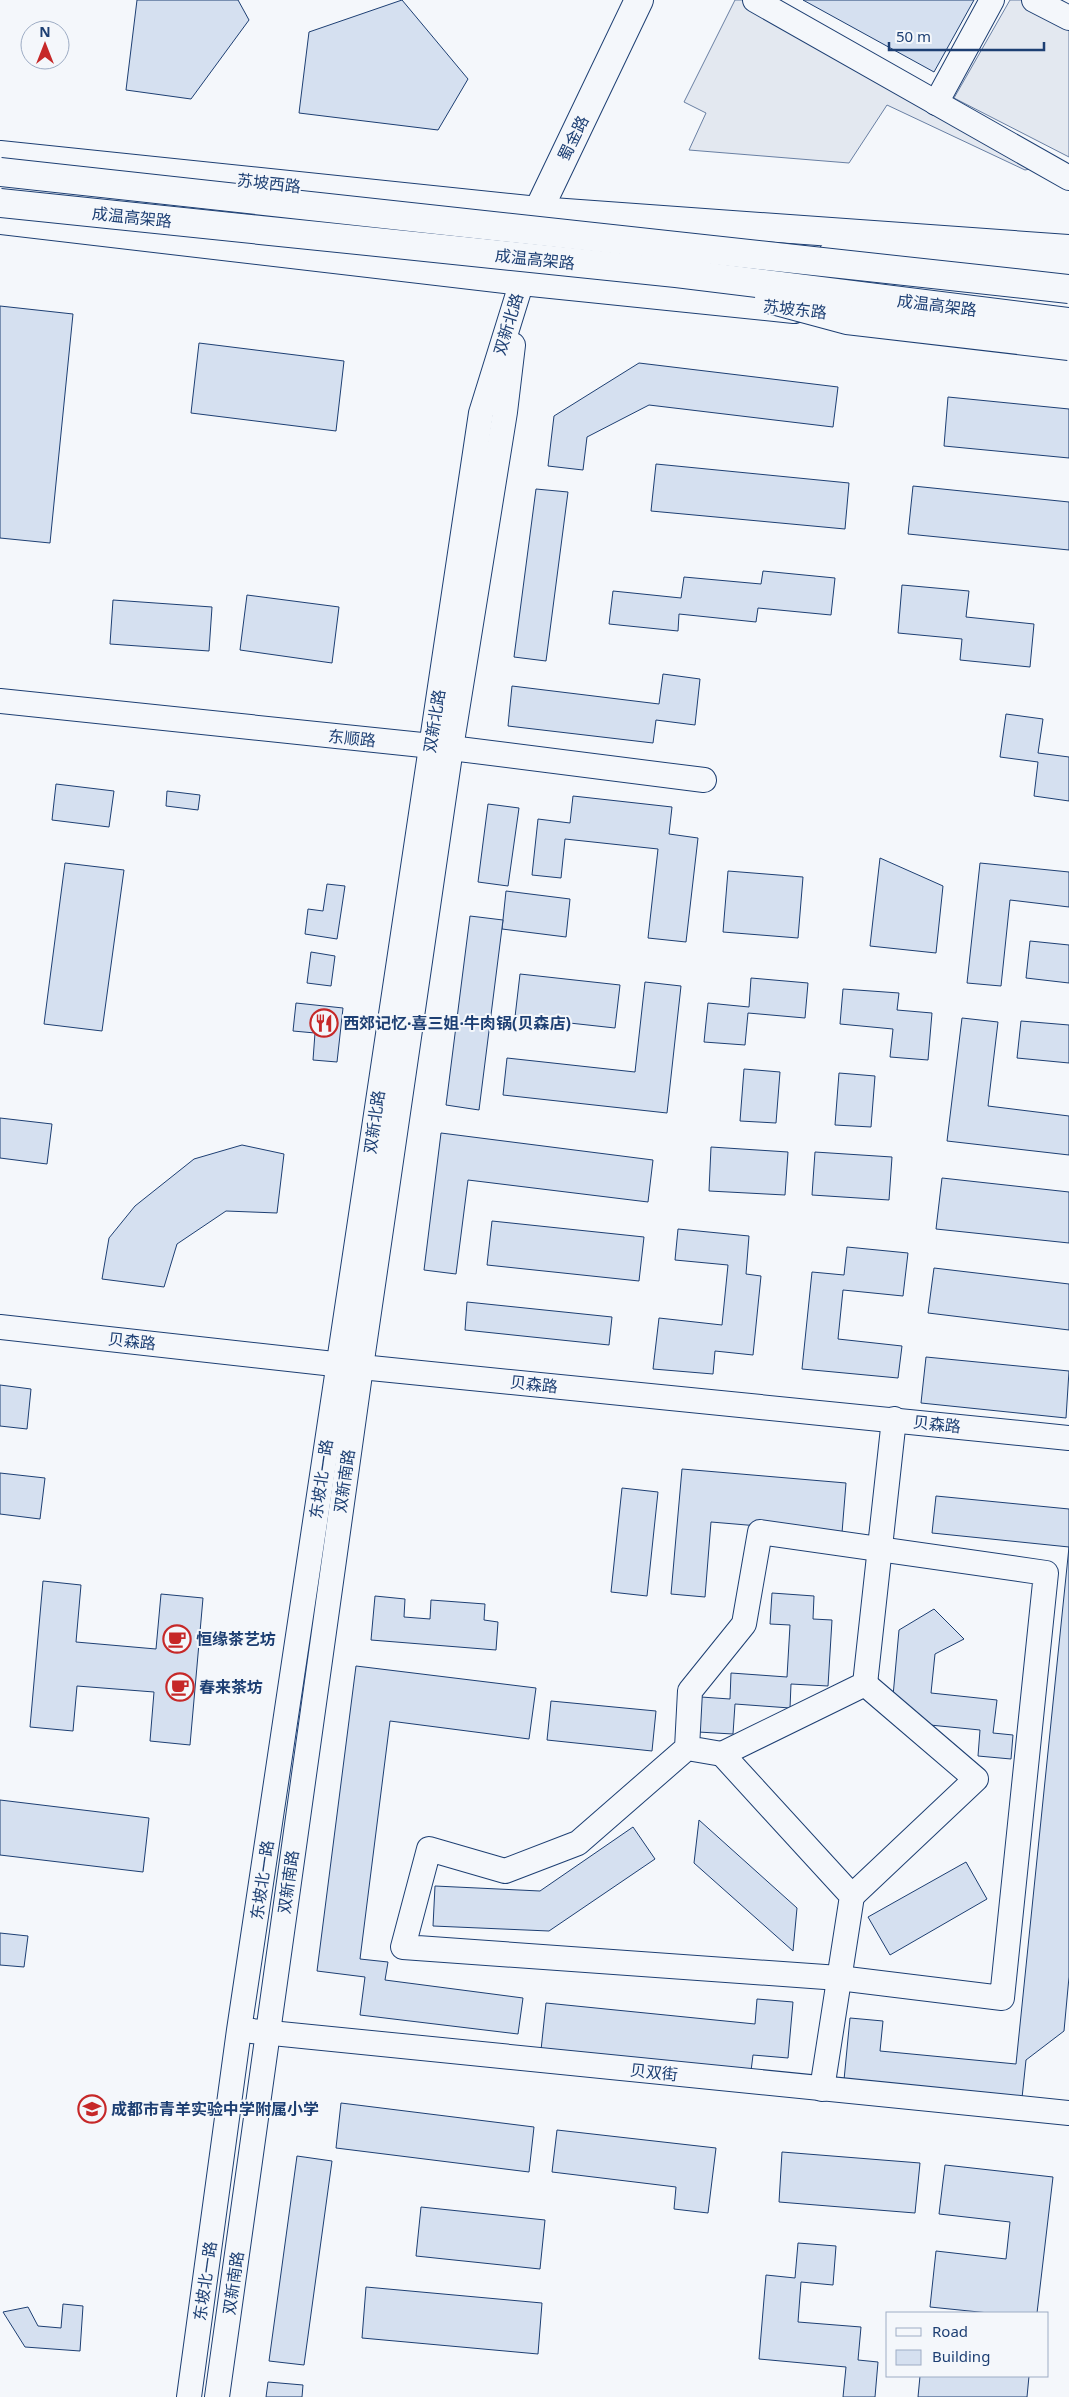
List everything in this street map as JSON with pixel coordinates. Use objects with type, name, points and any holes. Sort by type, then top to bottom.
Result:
[{"type":"main road","name":"蜀金路","points":[[522,280],[538,211],[639,0]]},
{"type":"main road","name":"苏坡西路","points":[[0,155],[538,211]]},
{"type":"main road","name":"成温高架路","points":[[0,172],[1069,289]]},
{"type":"main road","name":"成温高架路","points":[[0,204],[676,273],[1069,322]]},
{"type":"main road","points":[[538,211],[1069,249]]},
{"type":"main road","points":[[0,220],[522,280]]},
{"type":"main road","points":[[754,254],[947,253],[1069,264]]},
{"type":"main road","points":[[676,273],[847,320],[1069,346]]},
{"type":"main road","name":"苏坡东路","points":[[522,280],[1069,337]]},
{"type":"street","points":[[756,0],[1069,178]]},
{"type":"street","points":[[936,103],[992,0]]},
{"type":"street","points":[[1034,0],[1069,18]]},
{"type":"street","name":"双新北路","points":[[350,1365],[440,747],[505,412],[522,280]]},
{"type":"street","name":"东顺路","points":[[0,701],[440,747],[704,780]]},
{"type":"street","name":"贝森路","points":[[0,1327],[350,1365],[1069,1438]]},
{"type":"street","name":"东坡北一路","points":[[190,2397],[239,2030],[350,1365]]},
{"type":"street","name":"双新南路","points":[[217,2397],[266,2032],[350,1365]]},
{"type":"street","points":[[865,1684],[894,1419]]},
{"type":"street","points":[[760,1532],[879,1550],[1046,1573],[1002,1998],[839,1978],[403,1947],[429,1849],[505,1871],[578,1843],[686,1748],[690,1691],[744,1624],[760,1532]]},
{"type":"street","points":[[686,1748],[722,1754],[865,1684]]},
{"type":"street","points":[[822,2089],[852,1896],[976,1779],[865,1684]]},
{"type":"street","points":[[722,1754],[852,1896]]},
{"type":"street","name":"贝双街","points":[[239,2030],[1069,2114]]},
{"type":"shaded area","points":[[735,0],[775,0],[1054,164],[1025,170],[887,105],[849,163],[689,150],[706,113],[684,102]]},
{"type":"shaded area","points":[[1010,0],[1047,0],[1069,11],[1069,157],[954,98]]},
{"type":"building","points":[[137,0],[238,0],[249,20],[191,99],[126,90]]},
{"type":"building","points":[[402,0],[468,79],[438,130],[299,113],[309,32]]},
{"type":"building","points":[[803,0],[974,0],[934,72]]},
{"type":"building","points":[[0,306],[73,314],[50,543],[0,538]]},
{"type":"building","points":[[199,343],[344,361],[336,431],[191,413]]},
{"type":"building","points":[[639,363],[838,387],[833,427],[649,405],[587,437],[583,470],[548,466],[554,416]]},
{"type":"building","points":[[948,397],[1069,409],[1069,458],[944,446]]},
{"type":"building","points":[[656,464],[849,483],[845,529],[651,511]]},
{"type":"building","points":[[913,486],[1069,502],[1069,550],[908,534]]},
{"type":"building","points":[[536,489],[568,492],[546,661],[514,657]]},
{"type":"building","points":[[763,571],[835,578],[831,615],[758,608],[756,622],[679,614],[678,631],[609,624],[613,591],[681,598],[684,577],[761,584]]},
{"type":"building","points":[[902,585],[969,591],[966,617],[1034,624],[1030,667],[960,660],[962,639],[898,633]]},
{"type":"building","points":[[247,595],[339,607],[332,663],[240,650]]},
{"type":"building","points":[[113,600],[212,607],[209,651],[110,644]]},
{"type":"building","points":[[663,674],[700,679],[695,725],[656,720],[653,743],[508,726],[512,686],[659,704]]},
{"type":"building","points":[[1006,714],[1043,719],[1038,753],[1069,757],[1069,801],[1034,796],[1038,762],[1000,757]]},
{"type":"building","points":[[56,784],[114,791],[109,827],[52,820]]},
{"type":"building","points":[[167,791],[200,795],[198,810],[166,806]]},
{"type":"building","points":[[573,796],[672,807],[669,834],[698,838],[686,942],[648,938],[658,849],[565,839],[561,878],[532,875],[538,819],[570,823]]},
{"type":"building","points":[[488,804],[519,808],[508,886],[478,882]]},
{"type":"building","points":[[880,858],[943,886],[936,953],[870,946]]},
{"type":"building","points":[[65,863],[124,870],[102,1031],[44,1024]]},
{"type":"building","points":[[980,863],[1069,872],[1069,907],[1010,900],[1001,986],[967,983]]},
{"type":"building","points":[[728,871],[803,877],[798,938],[723,932]]},
{"type":"building","points":[[327,884],[345,886],[337,939],[305,934],[308,909],[323,911]]},
{"type":"building","points":[[506,891],[570,899],[566,937],[502,929]]},
{"type":"building","points":[[470,916],[503,920],[479,1110],[446,1105]]},
{"type":"building","points":[[1030,941],[1069,945],[1069,983],[1026,978]]},
{"type":"building","points":[[311,952],[335,956],[331,986],[307,983]]},
{"type":"building","points":[[520,974],[620,985],[615,1028],[515,1017]]},
{"type":"building","points":[[751,978],[808,983],[805,1018],[748,1013],[745,1045],[704,1042],[708,1003],[749,1007]]},
{"type":"building","points":[[645,982],[681,986],[667,1113],[503,1095],[507,1058],[635,1072]]},
{"type":"building","points":[[843,989],[899,993],[897,1010],[932,1013],[928,1060],[890,1057],[893,1029],[840,1024]]},
{"type":"building","points":[[296,1003],[343,1008],[337,1062],[313,1060],[315,1033],[293,1031]]},
{"type":"building","points":[[962,1018],[998,1022],[988,1106],[1069,1116],[1069,1155],[947,1141]]},
{"type":"building","points":[[1021,1021],[1069,1025],[1069,1063],[1017,1058]]},
{"type":"building","points":[[744,1069],[780,1072],[776,1123],[740,1121]]},
{"type":"building","points":[[839,1073],[875,1076],[871,1127],[835,1125]]},
{"type":"building","points":[[0,1118],[52,1124],[47,1164],[0,1158]]},
{"type":"building","points":[[441,1133],[653,1160],[648,1202],[468,1180],[456,1274],[424,1270]]},
{"type":"building","points":[[242,1145],[284,1154],[277,1213],[226,1211],[177,1244],[164,1287],[102,1279],[109,1238],[135,1206],[194,1159]]},
{"type":"building","points":[[711,1147],[788,1152],[785,1195],[709,1191]]},
{"type":"building","points":[[815,1152],[892,1157],[889,1200],[812,1195]]},
{"type":"building","points":[[942,1178],[1069,1192],[1069,1243],[936,1229]]},
{"type":"building","points":[[492,1221],[644,1237],[639,1281],[487,1265]]},
{"type":"building","points":[[678,1229],[749,1236],[746,1274],[761,1276],[753,1355],[715,1351],[713,1374],[653,1369],[659,1318],[722,1325],[728,1265],[675,1260]]},
{"type":"building","points":[[847,1247],[908,1253],[903,1296],[843,1290],[838,1339],[902,1346],[898,1378],[802,1369],[812,1272],[844,1275]]},
{"type":"building","points":[[934,1268],[1069,1284],[1069,1330],[928,1313]]},
{"type":"building","points":[[467,1302],[612,1317],[609,1345],[465,1330]]},
{"type":"building","points":[[926,1357],[1069,1371],[1066,1418],[921,1403]]},
{"type":"building","points":[[0,1385],[31,1389],[27,1429],[0,1426]]},
{"type":"building","points":[[682,1469],[846,1483],[842,1533],[711,1522],[705,1597],[671,1594]]},
{"type":"building","points":[[0,1473],[45,1478],[40,1519],[0,1514]]},
{"type":"building","points":[[622,1488],[658,1492],[647,1596],[611,1592]]},
{"type":"building","points":[[936,1496],[1069,1509],[1069,1547],[932,1533]]},
{"type":"building","points":[[1069,1547],[1069,1977],[1064,2031],[1026,2060],[1022,2098],[844,2080],[850,2018],[883,2021],[880,2051],[1016,2064]]},
{"type":"building","points":[[43,1581],[81,1585],[76,1642],[156,1649],[161,1594],[203,1598],[190,1745],[150,1741],[154,1692],[77,1686],[73,1731],[30,1727]]},
{"type":"building","points":[[772,1593],[814,1596],[813,1619],[832,1620],[828,1686],[791,1684],[790,1708],[735,1704],[733,1734],[698,1732],[701,1697],[730,1699],[731,1673],[787,1677],[790,1625],[770,1624]]},
{"type":"building","points":[[375,1596],[405,1599],[404,1617],[430,1619],[431,1600],[485,1604],[484,1620],[498,1622],[496,1650],[371,1640]]},
{"type":"building","points":[[934,1609],[964,1639],[935,1654],[931,1693],[997,1700],[993,1733],[1013,1735],[1011,1759],[978,1756],[980,1730],[920,1724],[893,1696],[899,1630]]},
{"type":"building","points":[[356,1666],[536,1688],[529,1739],[390,1721],[360,1959],[388,1962],[385,1980],[523,1998],[518,2034],[360,2015],[365,1977],[317,1971]]},
{"type":"building","points":[[551,1701],[656,1711],[652,1751],[547,1740]]},
{"type":"building","points":[[0,1800],[149,1818],[143,1872],[0,1855]]},
{"type":"building","points":[[699,1820],[797,1908],[793,1951],[694,1863]]},
{"type":"building","points":[[633,1827],[655,1859],[549,1931],[433,1926],[435,1886],[540,1891]]},
{"type":"building","points":[[966,1862],[987,1899],[890,1955],[868,1917]]},
{"type":"building","points":[[0,1933],[28,1936],[24,1967],[0,1965]]},
{"type":"building","points":[[757,1999],[793,2002],[788,2058],[753,2055],[751,2071],[541,2050],[546,2003],[755,2024]]},
{"type":"building","points":[[341,2103],[534,2127],[529,2172],[336,2148]]},
{"type":"building","points":[[557,2130],[716,2148],[708,2213],[674,2209],[676,2187],[552,2172]]},
{"type":"building","points":[[782,2152],[920,2163],[915,2213],[779,2202]]},
{"type":"building","points":[[297,2156],[332,2161],[304,2365],[269,2361]]},
{"type":"building","points":[[945,2165],[1053,2177],[1037,2312],[979,2312],[930,2307],[936,2251],[1006,2259],[1010,2222],[939,2214]]},
{"type":"building","points":[[421,2207],[545,2220],[540,2269],[416,2256]]},
{"type":"building","points":[[798,2243],[836,2246],[833,2285],[801,2282],[798,2322],[861,2327],[858,2360],[878,2362],[875,2397],[843,2397],[846,2367],[759,2359],[766,2275],[795,2278]]},
{"type":"building","points":[[366,2287],[542,2303],[538,2354],[362,2338]]},
{"type":"building","points":[[63,2304],[83,2306],[80,2351],[25,2347],[3,2312],[28,2307],[38,2326],[61,2328]]},
{"type":"building","points":[[920,2377],[1029,2377],[1027,2397],[918,2397]]},
{"type":"building","points":[[268,2382],[303,2385],[302,2397],[266,2397]]},
{"type":"place","name":"西郊记忆·喜三姐·牛肉锅(贝森店)","points":[[324,1023]]},
{"type":"place","name":"恒缘茶艺坊","points":[[177,1639]]},
{"type":"place","name":"春来茶坊","points":[[180,1687]]},
{"type":"place","name":"成都市青羊实验中学附属小学","points":[[92,2109]]}]
